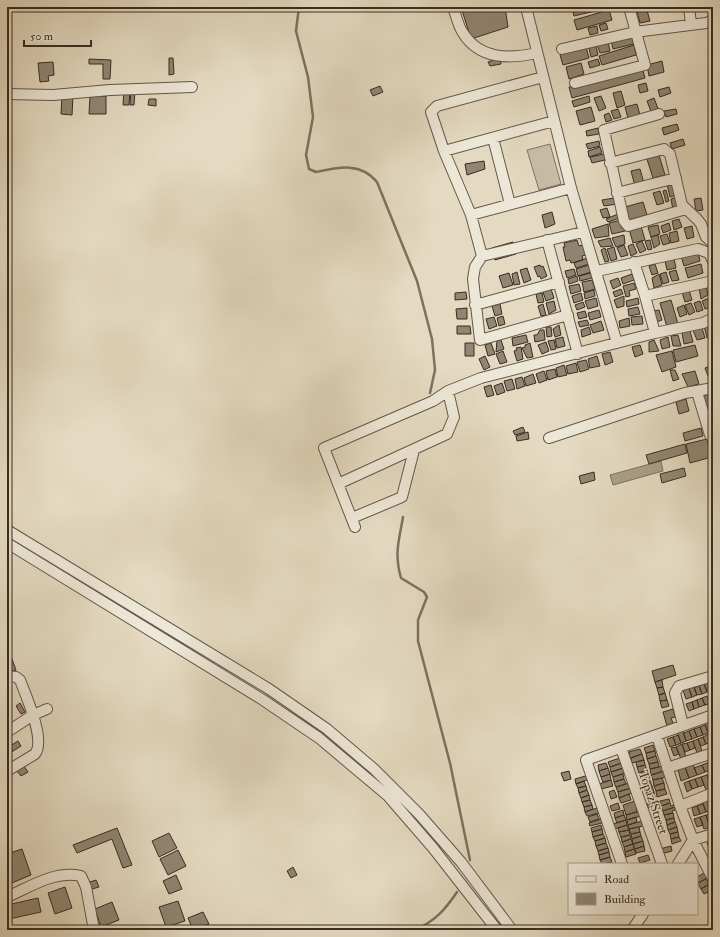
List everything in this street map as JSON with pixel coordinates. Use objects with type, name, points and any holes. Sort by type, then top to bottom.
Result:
[{"type":"street","points":[[453,7],[462,32],[483,51],[503,57],[537,53]]},
{"type":"street","points":[[526,7],[571,188],[597,271],[617,343]]},
{"type":"street","points":[[575,83],[645,65],[629,7]]},
{"type":"street","points":[[689,7],[691,24]]},
{"type":"street","points":[[562,49],[635,32],[706,23],[713,20]]},
{"type":"street","points":[[482,256],[471,215],[444,150],[431,112],[437,106],[543,77]]},
{"type":"street","points":[[7,94],[53,95],[110,90],[192,87]]},
{"type":"street","points":[[659,114],[604,130],[610,163],[624,221],[628,226],[686,209]]},
{"type":"street","points":[[444,150],[554,121]]},
{"type":"street","points":[[493,138],[510,204]]},
{"type":"street","points":[[610,163],[664,149],[670,154],[682,205],[697,219],[701,224],[706,237],[713,243]]},
{"type":"street","points":[[617,193],[676,178]]},
{"type":"street","points":[[471,215],[571,188]]},
{"type":"street","points":[[568,315],[480,340],[473,278],[475,267],[482,256],[584,232]]},
{"type":"street","points":[[547,240],[578,354]]},
{"type":"street","points":[[597,271],[698,249],[709,253],[713,261]]},
{"type":"street","points":[[634,262],[655,333]]},
{"type":"street","points":[[645,296],[713,281]]},
{"type":"street","points":[[475,305],[559,282]]},
{"type":"street","points":[[414,450],[402,497],[353,522],[324,448],[433,401],[448,391],[481,378],[655,333],[703,323],[713,318]]},
{"type":"street","points":[[549,438],[685,393],[713,388]]},
{"type":"street","points":[[338,484],[447,434],[454,417],[448,391]]},
{"type":"street","points":[[697,392],[710,434]]},
{"type":"street","points":[[7,530],[269,689],[327,729],[374,769],[419,814],[461,862],[512,930]]},
{"type":"street","points":[[7,544],[263,700],[319,738],[388,796],[433,848],[497,930]]},
{"type":"street","points":[[7,676],[16,677],[20,680],[33,715],[39,741],[36,754],[7,771]]},
{"type":"street","points":[[683,725],[675,693],[677,689],[679,686],[713,676]]},
{"type":"street","points":[[7,732],[33,715],[47,709]]},
{"type":"street","points":[[622,863],[586,760],[713,715]]},
{"type":"street","points":[[657,736],[693,840],[713,879]]},
{"type":"street","name":"Topaz Street","points":[[621,748],[662,863]]},
{"type":"street","points":[[667,768],[713,753]]},
{"type":"street","points":[[680,806],[713,794]]},
{"type":"street","points":[[679,863],[693,840],[713,834]]},
{"type":"street","points":[[7,897],[55,876],[70,873],[82,876],[86,887],[94,930]]},
{"type":"street","points":[[632,930],[641,915]]},
{"type":"shaded area","points":[[550,144],[561,184],[539,190],[527,150]]},
{"type":"shaded area","points":[[661,461],[663,471],[613,485],[610,475]]},
{"type":"building","points":[[461,7],[505,7],[508,27],[471,39]]},
{"type":"building","points":[[572,7],[612,7],[574,16]]},
{"type":"building","points":[[636,7],[646,7],[650,21],[640,23]]},
{"type":"building","points":[[609,10],[612,20],[577,30],[574,20]]},
{"type":"building","points":[[606,23],[608,29],[601,31],[599,25]]},
{"type":"building","points":[[597,26],[598,33],[590,35],[588,28]]},
{"type":"building","points":[[632,34],[634,44],[613,49],[611,40]]},
{"type":"building","points":[[608,42],[610,51],[600,53],[597,44]]},
{"type":"building","points":[[634,45],[636,55],[602,65],[599,56]]},
{"type":"building","points":[[596,46],[598,55],[591,57],[589,48]]},
{"type":"building","points":[[586,47],[589,58],[563,65],[560,55]]},
{"type":"building","points":[[169,58],[173,58],[174,74],[169,75]]},
{"type":"building","points":[[500,58],[501,64],[490,66],[488,62]]},
{"type":"building","points":[[89,59],[111,60],[110,79],[103,79],[103,64],[89,64]]},
{"type":"building","points":[[598,59],[600,65],[590,68],[588,62]]},
{"type":"building","points":[[662,61],[664,72],[649,76],[647,65]]},
{"type":"building","points":[[53,62],[54,75],[48,76],[49,81],[40,82],[38,63]]},
{"type":"building","points":[[581,63],[584,74],[569,79],[566,67]]},
{"type":"building","points":[[642,67],[645,78],[572,98],[569,87]]},
{"type":"building","points":[[646,83],[648,91],[640,93],[638,85]]},
{"type":"building","points":[[380,86],[383,92],[373,96],[370,90]]},
{"type":"building","points":[[669,87],[671,93],[660,97],[658,90]]},
{"type":"building","points":[[124,90],[130,90],[129,105],[123,105]]},
{"type":"building","points":[[131,90],[135,91],[134,105],[130,105]]},
{"type":"building","points":[[621,91],[625,105],[617,108],[613,93]]},
{"type":"building","points":[[62,96],[73,96],[72,115],[61,114]]},
{"type":"building","points":[[90,96],[106,96],[106,114],[89,114]]},
{"type":"building","points":[[589,96],[590,102],[574,107],[572,101]]},
{"type":"building","points":[[601,96],[606,108],[599,111],[594,98]]},
{"type":"building","points":[[654,98],[659,111],[652,114],[647,101]]},
{"type":"building","points":[[149,99],[156,99],[156,106],[148,105]]},
{"type":"building","points":[[637,104],[640,115],[628,118],[625,107]]},
{"type":"building","points":[[591,107],[595,121],[580,125],[576,111]]},
{"type":"building","points":[[618,109],[621,117],[614,119],[611,111]]},
{"type":"building","points":[[676,109],[677,114],[666,117],[664,111]]},
{"type":"building","points":[[609,113],[612,120],[606,122],[604,115]]},
{"type":"building","points":[[677,124],[679,130],[664,135],[662,128]]},
{"type":"building","points":[[598,128],[599,134],[587,136],[586,131]]},
{"type":"building","points":[[683,139],[685,145],[672,149],[670,143]]},
{"type":"building","points":[[599,141],[600,146],[588,149],[586,144]]},
{"type":"building","points":[[600,147],[602,153],[589,157],[588,151]]},
{"type":"building","points":[[658,152],[665,175],[653,178],[646,156]]},
{"type":"building","points":[[604,154],[605,160],[592,163],[590,157]]},
{"type":"building","points":[[484,161],[485,169],[467,175],[465,164]]},
{"type":"building","points":[[640,169],[644,183],[635,186],[631,171]]},
{"type":"building","points":[[673,183],[677,195],[670,197],[667,184]]},
{"type":"building","points":[[666,190],[669,201],[666,202],[663,191]]},
{"type":"building","points":[[660,191],[664,203],[657,205],[653,193]]},
{"type":"building","points":[[677,197],[680,208],[673,210],[671,199]]},
{"type":"building","points":[[614,198],[617,204],[604,206],[602,200]]},
{"type":"building","points":[[701,198],[703,210],[696,211],[694,199]]},
{"type":"building","points":[[643,202],[647,215],[628,220],[625,207]]},
{"type":"building","points":[[607,208],[610,217],[603,218],[600,210]]},
{"type":"building","points":[[552,212],[555,224],[545,228],[542,215]]},
{"type":"building","points":[[618,214],[620,218],[608,222],[606,219]]},
{"type":"building","points":[[679,219],[682,227],[674,230],[672,221]]},
{"type":"building","points":[[621,220],[625,231],[612,234],[609,223]]},
{"type":"building","points":[[669,223],[671,230],[663,233],[661,226]]},
{"type":"building","points":[[608,224],[609,236],[595,238],[592,229]]},
{"type":"building","points":[[658,225],[660,234],[651,237],[648,227]]},
{"type":"building","points":[[641,226],[645,240],[633,243],[629,229]]},
{"type":"building","points":[[692,226],[694,237],[687,239],[684,228]]},
{"type":"building","points":[[677,231],[679,241],[671,243],[669,233]]},
{"type":"building","points":[[667,234],[670,243],[663,245],[660,236]]},
{"type":"building","points":[[624,235],[625,244],[616,247],[612,238]]},
{"type":"building","points":[[658,235],[660,244],[654,248],[651,237]]},
{"type":"building","points":[[610,238],[613,246],[601,247],[598,241]]},
{"type":"building","points":[[577,240],[579,246],[583,245],[586,255],[582,256],[583,260],[571,263],[570,260],[566,261],[563,247],[565,247],[564,243]]},
{"type":"building","points":[[650,240],[652,249],[648,250],[645,241]]},
{"type":"building","points":[[642,241],[646,250],[640,253],[636,244]]},
{"type":"building","points":[[513,242],[516,254],[495,260],[492,248]]},
{"type":"building","points":[[633,244],[637,253],[631,256],[628,246]]},
{"type":"building","points":[[624,245],[628,255],[621,257],[617,248]]},
{"type":"building","points":[[614,247],[617,259],[611,261],[607,249]]},
{"type":"building","points":[[605,248],[609,261],[605,262],[601,250]]},
{"type":"building","points":[[698,252],[700,261],[684,266],[681,256]]},
{"type":"building","points":[[587,258],[589,264],[576,268],[574,263]]},
{"type":"building","points":[[674,259],[676,268],[667,270],[665,261]]},
{"type":"building","points":[[655,264],[658,273],[652,275],[649,266]]},
{"type":"building","points":[[701,264],[703,273],[688,278],[685,268]]},
{"type":"building","points":[[540,265],[541,267],[543,266],[547,276],[541,279],[540,276],[538,277],[534,267]]},
{"type":"building","points":[[589,265],[591,272],[578,276],[576,269]]},
{"type":"building","points":[[527,268],[531,280],[524,283],[520,270]]},
{"type":"building","points":[[574,269],[576,275],[567,278],[565,271]]},
{"type":"building","points":[[676,270],[679,280],[672,281],[669,272]]},
{"type":"building","points":[[517,272],[520,284],[514,285],[512,274]]},
{"type":"building","points":[[666,272],[669,282],[663,284],[660,274]]},
{"type":"building","points":[[509,273],[513,285],[503,288],[499,276]]},
{"type":"building","points":[[591,273],[592,278],[580,281],[579,276]]},
{"type":"building","points":[[632,274],[634,280],[623,284],[621,278]]},
{"type":"building","points":[[659,274],[662,285],[654,288],[652,278]]},
{"type":"building","points":[[577,276],[578,281],[569,284],[568,279]]},
{"type":"building","points":[[618,278],[621,285],[613,289],[610,281]]},
{"type":"building","points":[[592,280],[595,289],[584,292],[582,282]]},
{"type":"building","points":[[634,283],[636,289],[629,291],[630,296],[626,297],[623,286]]},
{"type":"building","points":[[579,284],[581,291],[571,294],[569,286]]},
{"type":"building","points":[[706,286],[708,295],[701,299],[699,288]]},
{"type":"building","points":[[551,289],[554,298],[546,301],[543,292]]},
{"type":"building","points":[[621,289],[623,294],[615,297],[613,292]]},
{"type":"building","points":[[594,290],[595,296],[585,299],[584,293]]},
{"type":"building","points":[[689,290],[692,300],[685,302],[682,292]]},
{"type":"building","points":[[466,292],[467,299],[455,300],[455,293]]},
{"type":"building","points":[[542,293],[544,302],[538,303],[536,294]]},
{"type":"building","points":[[581,293],[583,300],[574,303],[572,296]]},
{"type":"building","points":[[624,296],[624,306],[617,308],[614,300]]},
{"type":"building","points":[[596,298],[598,306],[588,309],[585,301]]},
{"type":"building","points":[[638,298],[639,304],[627,307],[626,301]]},
{"type":"building","points":[[709,298],[712,307],[705,309],[702,301]]},
{"type":"building","points":[[671,300],[678,324],[667,327],[660,303]]},
{"type":"building","points":[[554,301],[556,310],[549,314],[546,303]]},
{"type":"building","points":[[700,301],[703,310],[697,312],[694,303]]},
{"type":"building","points":[[583,302],[585,307],[577,310],[575,305]]},
{"type":"building","points":[[691,303],[695,312],[689,315],[685,305]]},
{"type":"building","points":[[500,304],[502,314],[495,316],[492,306]]},
{"type":"building","points":[[543,304],[546,315],[541,316],[538,306]]},
{"type":"building","points":[[684,305],[687,314],[680,317],[677,308]]},
{"type":"building","points":[[638,307],[640,314],[629,316],[628,309]]},
{"type":"building","points":[[467,308],[467,319],[457,319],[456,309]]},
{"type":"building","points":[[599,310],[601,317],[590,320],[588,313]]},
{"type":"building","points":[[659,310],[662,320],[656,322],[653,311]]},
{"type":"building","points":[[585,311],[587,317],[579,319],[577,313]]},
{"type":"building","points":[[503,316],[505,324],[499,326],[497,318]]},
{"type":"building","points":[[642,316],[643,324],[632,325],[631,317]]},
{"type":"building","points":[[494,317],[497,326],[489,329],[486,319]]},
{"type":"building","points":[[629,318],[630,326],[620,328],[619,321]]},
{"type":"building","points":[[587,320],[589,325],[580,327],[578,322]]},
{"type":"building","points":[[601,321],[604,330],[593,333],[590,325]]},
{"type":"building","points":[[713,324],[713,336],[707,338],[704,326]]},
{"type":"building","points":[[559,325],[561,335],[555,337],[553,329]]},
{"type":"building","points":[[457,326],[470,326],[471,334],[457,334]]},
{"type":"building","points":[[546,327],[551,327],[552,336],[547,337]]},
{"type":"building","points":[[589,327],[591,334],[582,337],[581,330]]},
{"type":"building","points":[[702,328],[705,338],[697,340],[693,330]]},
{"type":"building","points":[[540,330],[544,330],[545,340],[535,342],[534,335],[537,335]]},
{"type":"building","points":[[690,331],[693,342],[684,344],[682,333]]},
{"type":"building","points":[[526,335],[528,342],[513,346],[512,338]]},
{"type":"building","points":[[678,335],[681,346],[673,346],[671,336]]},
{"type":"building","points":[[563,337],[565,346],[557,348],[555,339]]},
{"type":"building","points":[[668,337],[670,347],[662,349],[660,340]]},
{"type":"building","points":[[501,340],[504,349],[496,352],[497,341]]},
{"type":"building","points":[[554,340],[556,349],[551,350],[548,341]]},
{"type":"building","points":[[654,340],[659,351],[649,352],[649,342]]},
{"type":"building","points":[[546,342],[549,351],[542,354],[538,345]]},
{"type":"building","points":[[465,343],[474,343],[474,356],[465,356]]},
{"type":"building","points":[[491,343],[495,354],[488,356],[485,345]]},
{"type":"building","points":[[530,343],[533,357],[527,358],[522,348]]},
{"type":"building","points":[[640,345],[643,354],[635,357],[632,347]]},
{"type":"building","points":[[695,345],[698,356],[676,362],[673,350]]},
{"type":"building","points":[[521,347],[523,359],[517,361],[514,351],[517,350],[516,348]]},
{"type":"building","points":[[503,351],[507,362],[500,364],[496,354]]},
{"type":"building","points":[[672,351],[676,367],[662,372],[656,355]]},
{"type":"building","points":[[610,352],[613,362],[605,365],[602,354]]},
{"type":"building","points":[[485,356],[490,367],[484,370],[479,359]]},
{"type":"building","points":[[597,356],[600,366],[590,368],[588,359]]},
{"type":"building","points":[[586,360],[589,369],[580,372],[577,362]]},
{"type":"building","points":[[576,363],[578,372],[568,374],[566,366]]},
{"type":"building","points":[[564,365],[567,375],[558,377],[556,368]]},
{"type":"building","points":[[713,365],[713,377],[708,376],[705,368]]},
{"type":"building","points":[[555,369],[557,377],[548,380],[546,371]]},
{"type":"building","points":[[670,370],[675,370],[679,379],[673,381]]},
{"type":"building","points":[[544,371],[547,380],[539,383],[536,374]]},
{"type":"building","points":[[695,371],[699,384],[688,387],[682,374]]},
{"type":"building","points":[[533,374],[536,383],[526,386],[524,378]]},
{"type":"building","points":[[522,377],[525,386],[517,389],[515,379]]},
{"type":"building","points":[[512,379],[515,389],[507,391],[504,381]]},
{"type":"building","points":[[502,383],[505,392],[497,395],[494,386]]},
{"type":"building","points":[[491,385],[494,395],[487,397],[484,387]]},
{"type":"building","points":[[713,393],[713,405],[706,407],[703,396]]},
{"type":"building","points":[[686,399],[689,411],[679,414],[676,402]]},
{"type":"building","points":[[523,427],[525,432],[515,435],[513,431]]},
{"type":"building","points":[[701,428],[703,436],[685,441],[683,433]]},
{"type":"building","points":[[528,432],[529,439],[517,441],[516,436]]},
{"type":"building","points":[[707,439],[712,457],[690,463],[686,444]]},
{"type":"building","points":[[685,444],[687,453],[649,464],[646,455]]},
{"type":"building","points":[[684,468],[686,476],[662,483],[660,474]]},
{"type":"building","points":[[594,472],[595,480],[581,484],[579,476]]},
{"type":"building","points":[[12,659],[16,670],[7,673],[7,661]]},
{"type":"building","points":[[673,665],[676,675],[655,682],[652,671]]},
{"type":"building","points":[[662,680],[663,687],[657,688],[655,682]]},
{"type":"building","points":[[703,680],[707,692],[702,694],[698,682]]},
{"type":"building","points":[[710,682],[712,690],[707,692],[704,684]]},
{"type":"building","points":[[693,684],[697,695],[692,697],[688,686]]},
{"type":"building","points":[[688,686],[692,697],[686,699],[682,687]]},
{"type":"building","points":[[699,686],[702,694],[697,695],[694,688]]},
{"type":"building","points":[[663,687],[665,693],[659,695],[657,688]]},
{"type":"building","points":[[665,693],[667,700],[660,701],[659,695]]},
{"type":"building","points":[[707,696],[710,704],[705,705],[702,698]]},
{"type":"building","points":[[702,698],[705,705],[699,707],[697,700]]},
{"type":"building","points":[[667,700],[669,706],[662,708],[660,701]]},
{"type":"building","points":[[697,700],[699,707],[694,709],[692,702]]},
{"type":"building","points":[[692,702],[694,709],[689,711],[686,704]]},
{"type":"building","points":[[20,703],[25,712],[21,714],[16,706]]},
{"type":"building","points":[[673,709],[675,717],[671,718],[673,723],[667,726],[663,712]]},
{"type":"building","points":[[709,719],[713,731],[708,733],[704,721]]},
{"type":"building","points":[[705,725],[708,733],[703,735],[700,727]]},
{"type":"building","points":[[700,727],[703,735],[697,737],[694,729]]},
{"type":"building","points":[[682,729],[686,741],[681,743],[677,731]]},
{"type":"building","points":[[694,729],[697,737],[692,739],[689,731]]},
{"type":"building","points":[[689,731],[692,739],[686,741],[684,733]]},
{"type":"building","points":[[709,734],[712,742],[706,744],[703,737]]},
{"type":"building","points":[[678,735],[681,743],[676,745],[673,737]]},
{"type":"building","points":[[673,737],[676,745],[670,747],[667,739]]},
{"type":"building","points":[[703,737],[706,744],[701,746],[698,739]]},
{"type":"building","points":[[698,739],[702,751],[697,753],[693,741]]},
{"type":"building","points":[[18,741],[21,746],[10,753],[7,748]]},
{"type":"building","points":[[693,741],[695,748],[690,750],[687,743]]},
{"type":"building","points":[[687,743],[690,750],[685,752],[682,744]]},
{"type":"building","points":[[682,744],[686,757],[681,759],[676,747]]},
{"type":"building","points":[[653,745],[655,751],[646,753],[644,748]]},
{"type":"building","points":[[676,747],[679,754],[674,756],[671,748]]},
{"type":"building","points":[[640,749],[642,754],[630,758],[629,752]]},
{"type":"building","points":[[655,751],[656,756],[647,759],[646,753]]},
{"type":"building","points":[[642,754],[644,760],[632,763],[631,758]]},
{"type":"building","points":[[656,756],[658,762],[649,764],[647,759]]},
{"type":"building","points":[[620,758],[622,763],[610,767],[608,762]]},
{"type":"building","points":[[644,760],[645,765],[637,767],[636,762]]},
{"type":"building","points":[[658,762],[659,767],[650,769],[649,764]]},
{"type":"building","points":[[710,762],[712,769],[705,772],[702,765]]},
{"type":"building","points":[[606,763],[608,768],[599,771],[598,765]]},
{"type":"building","points":[[622,763],[624,768],[611,772],[610,767]]},
{"type":"building","points":[[693,764],[697,775],[689,778],[685,767]]},
{"type":"building","points":[[23,765],[28,772],[21,776],[16,770]]},
{"type":"building","points":[[645,765],[647,770],[639,773],[637,767]]},
{"type":"building","points":[[702,765],[705,772],[697,775],[694,768]]},
{"type":"building","points":[[663,766],[664,771],[651,775],[650,769]]},
{"type":"building","points":[[685,767],[689,778],[681,781],[678,770]]},
{"type":"building","points":[[608,768],[610,774],[601,777],[599,771]]},
{"type":"building","points":[[623,768],[625,773],[613,777],[611,772]]},
{"type":"building","points":[[647,770],[649,776],[641,778],[639,773]]},
{"type":"building","points":[[569,771],[571,779],[564,781],[561,773]]},
{"type":"building","points":[[664,771],[666,777],[653,780],[651,775]]},
{"type":"building","points":[[713,773],[713,782],[710,783],[707,775]]},
{"type":"building","points":[[610,774],[611,780],[603,782],[601,777]]},
{"type":"building","points":[[623,774],[624,779],[614,782],[613,777]]},
{"type":"building","points":[[589,775],[590,779],[576,784],[575,779]]},
{"type":"building","points":[[707,775],[712,787],[706,790],[701,777]]},
{"type":"building","points":[[649,776],[650,781],[642,783],[641,778]]},
{"type":"building","points":[[701,777],[704,785],[698,787],[695,779]]},
{"type":"building","points":[[662,778],[664,783],[654,786],[653,780]]},
{"type":"building","points":[[624,779],[626,784],[616,787],[614,782]]},
{"type":"building","points":[[695,779],[698,787],[692,789],[689,781]]},
{"type":"building","points":[[611,780],[613,786],[601,789],[599,784]]},
{"type":"building","points":[[584,781],[586,786],[578,788],[576,784]]},
{"type":"building","points":[[650,781],[652,786],[644,789],[642,783]]},
{"type":"building","points":[[689,781],[692,789],[687,792],[684,783]]},
{"type":"building","points":[[629,783],[631,788],[618,792],[616,787]]},
{"type":"building","points":[[664,783],[665,789],[656,791],[654,786]]},
{"type":"building","points":[[586,786],[587,790],[579,793],[578,788]]},
{"type":"building","points":[[652,786],[654,792],[646,794],[644,789]]},
{"type":"building","points":[[631,788],[632,793],[619,798],[618,792]]},
{"type":"building","points":[[665,789],[667,794],[657,797],[656,791]]},
{"type":"building","points":[[587,790],[589,795],[581,798],[579,793]]},
{"type":"building","points":[[614,790],[617,797],[611,799],[609,792]]},
{"type":"building","points":[[654,792],[655,797],[647,799],[646,794]]},
{"type":"building","points":[[629,794],[631,800],[621,803],[619,798]]},
{"type":"building","points":[[589,795],[590,800],[582,802],[581,798]]},
{"type":"building","points":[[707,798],[712,810],[706,812],[702,800]]},
{"type":"building","points":[[669,799],[670,803],[661,806],[660,801]]},
{"type":"building","points":[[590,800],[592,805],[584,807],[582,802]]},
{"type":"building","points":[[635,801],[637,812],[626,815],[623,805]]},
{"type":"building","points":[[658,801],[659,805],[648,808],[647,804]]},
{"type":"building","points":[[618,803],[620,809],[612,811],[610,806]]},
{"type":"building","points":[[670,803],[671,806],[674,805],[675,807],[663,811],[661,806]]},
{"type":"building","points":[[703,804],[706,812],[700,814],[697,806]]},
{"type":"building","points":[[592,805],[593,809],[585,812],[584,807]]},
{"type":"building","points":[[697,806],[700,814],[694,816],[692,808]]},
{"type":"building","points":[[675,807],[675,810],[672,811],[673,813],[664,815],[663,811]]},
{"type":"building","points":[[597,808],[599,813],[587,816],[585,812]]},
{"type":"building","points":[[623,810],[624,815],[615,818],[614,813]]},
{"type":"building","points":[[640,811],[641,816],[627,820],[626,815]]},
{"type":"building","points":[[673,813],[674,818],[666,820],[664,815]]},
{"type":"building","points":[[712,813],[713,821],[708,822],[706,815]]},
{"type":"building","points":[[597,814],[599,819],[590,822],[588,817]]},
{"type":"building","points":[[624,815],[626,820],[617,823],[615,818]]},
{"type":"building","points":[[706,815],[710,827],[704,829],[700,817]]},
{"type":"building","points":[[636,817],[637,822],[628,825],[627,820]]},
{"type":"building","points":[[700,817],[703,825],[697,827],[694,819]]},
{"type":"building","points":[[674,818],[675,822],[667,825],[666,820]]},
{"type":"building","points":[[601,819],[602,823],[590,826],[589,823]]},
{"type":"building","points":[[626,820],[627,825],[614,829],[613,824]]},
{"type":"building","points":[[642,821],[643,826],[629,829],[628,825]]},
{"type":"building","points":[[675,822],[677,827],[668,830],[667,825]]},
{"type":"building","points":[[601,825],[602,829],[592,832],[591,828]]},
{"type":"building","points":[[627,825],[629,830],[619,832],[618,828]]},
{"type":"building","points":[[639,827],[640,832],[631,834],[629,829]]},
{"type":"building","points":[[677,827],[678,832],[670,834],[668,830]]},
{"type":"building","points":[[117,828],[132,865],[123,868],[112,839],[77,853],[73,845]]},
{"type":"building","points":[[602,829],[603,834],[593,837],[592,832]]},
{"type":"building","points":[[629,830],[630,835],[621,837],[619,832]]},
{"type":"building","points":[[640,832],[641,836],[632,839],[631,834]]},
{"type":"building","points":[[678,832],[679,837],[671,839],[670,834]]},
{"type":"building","points":[[169,833],[177,848],[159,857],[152,841]]},
{"type":"building","points":[[603,834],[605,838],[595,841],[593,837]]},
{"type":"building","points":[[630,835],[631,839],[622,842],[621,837]]},
{"type":"building","points":[[641,836],[643,841],[633,844],[632,839]]},
{"type":"building","points":[[679,837],[681,841],[672,844],[671,839]]},
{"type":"building","points":[[605,838],[606,843],[596,846],[595,841]]},
{"type":"building","points":[[631,839],[633,844],[624,847],[622,842]]},
{"type":"building","points":[[713,840],[713,850],[711,851],[707,843]]},
{"type":"building","points":[[643,841],[644,846],[635,849],[633,844]]},
{"type":"building","points":[[606,843],[608,848],[598,851],[596,846]]},
{"type":"building","points":[[633,844],[634,849],[625,852],[624,847]]},
{"type":"building","points":[[644,846],[645,851],[636,853],[635,849]]},
{"type":"building","points":[[671,846],[672,851],[661,854],[660,849]]},
{"type":"building","points":[[608,848],[609,852],[599,855],[598,851]]},
{"type":"building","points":[[22,849],[31,875],[7,885],[7,854]]},
{"type":"building","points":[[634,849],[636,854],[626,857],[625,852]]},
{"type":"building","points":[[178,850],[186,866],[168,875],[160,859]]},
{"type":"building","points":[[609,852],[610,857],[600,860],[599,855]]},
{"type":"building","points":[[648,855],[650,860],[640,863],[638,858]]},
{"type":"building","points":[[610,857],[612,862],[602,863],[600,860]]},
{"type":"building","points":[[293,867],[297,875],[291,878],[287,871]]},
{"type":"building","points":[[706,872],[709,877],[698,883],[698,876]]},
{"type":"building","points":[[176,875],[182,889],[169,894],[163,881]]},
{"type":"building","points":[[706,879],[709,884],[701,889],[698,883]]},
{"type":"building","points":[[96,880],[99,887],[89,890],[87,883]]},
{"type":"building","points":[[709,884],[712,890],[704,894],[701,889]]},
{"type":"building","points":[[65,887],[72,908],[55,914],[48,893]]},
{"type":"building","points":[[38,898],[41,912],[9,919],[7,905]]},
{"type":"building","points":[[178,901],[185,921],[166,927],[159,907]]},
{"type":"building","points":[[112,902],[119,920],[101,927],[95,909]]},
{"type":"building","points":[[203,912],[209,924],[193,930],[188,918]]},
{"type":"waterway","points":[[299,7],[296,31],[308,77],[313,117],[306,155],[309,169],[316,172],[341,168],[357,169],[364,171],[377,182],[417,281],[432,339],[435,370],[430,393]]},
{"type":"waterway","points":[[403,517],[398,547],[399,569],[401,578],[424,592],[427,597],[418,620],[418,641],[450,763],[470,860]]},
{"type":"waterway","points":[[415,930],[434,919],[457,892]]}]
